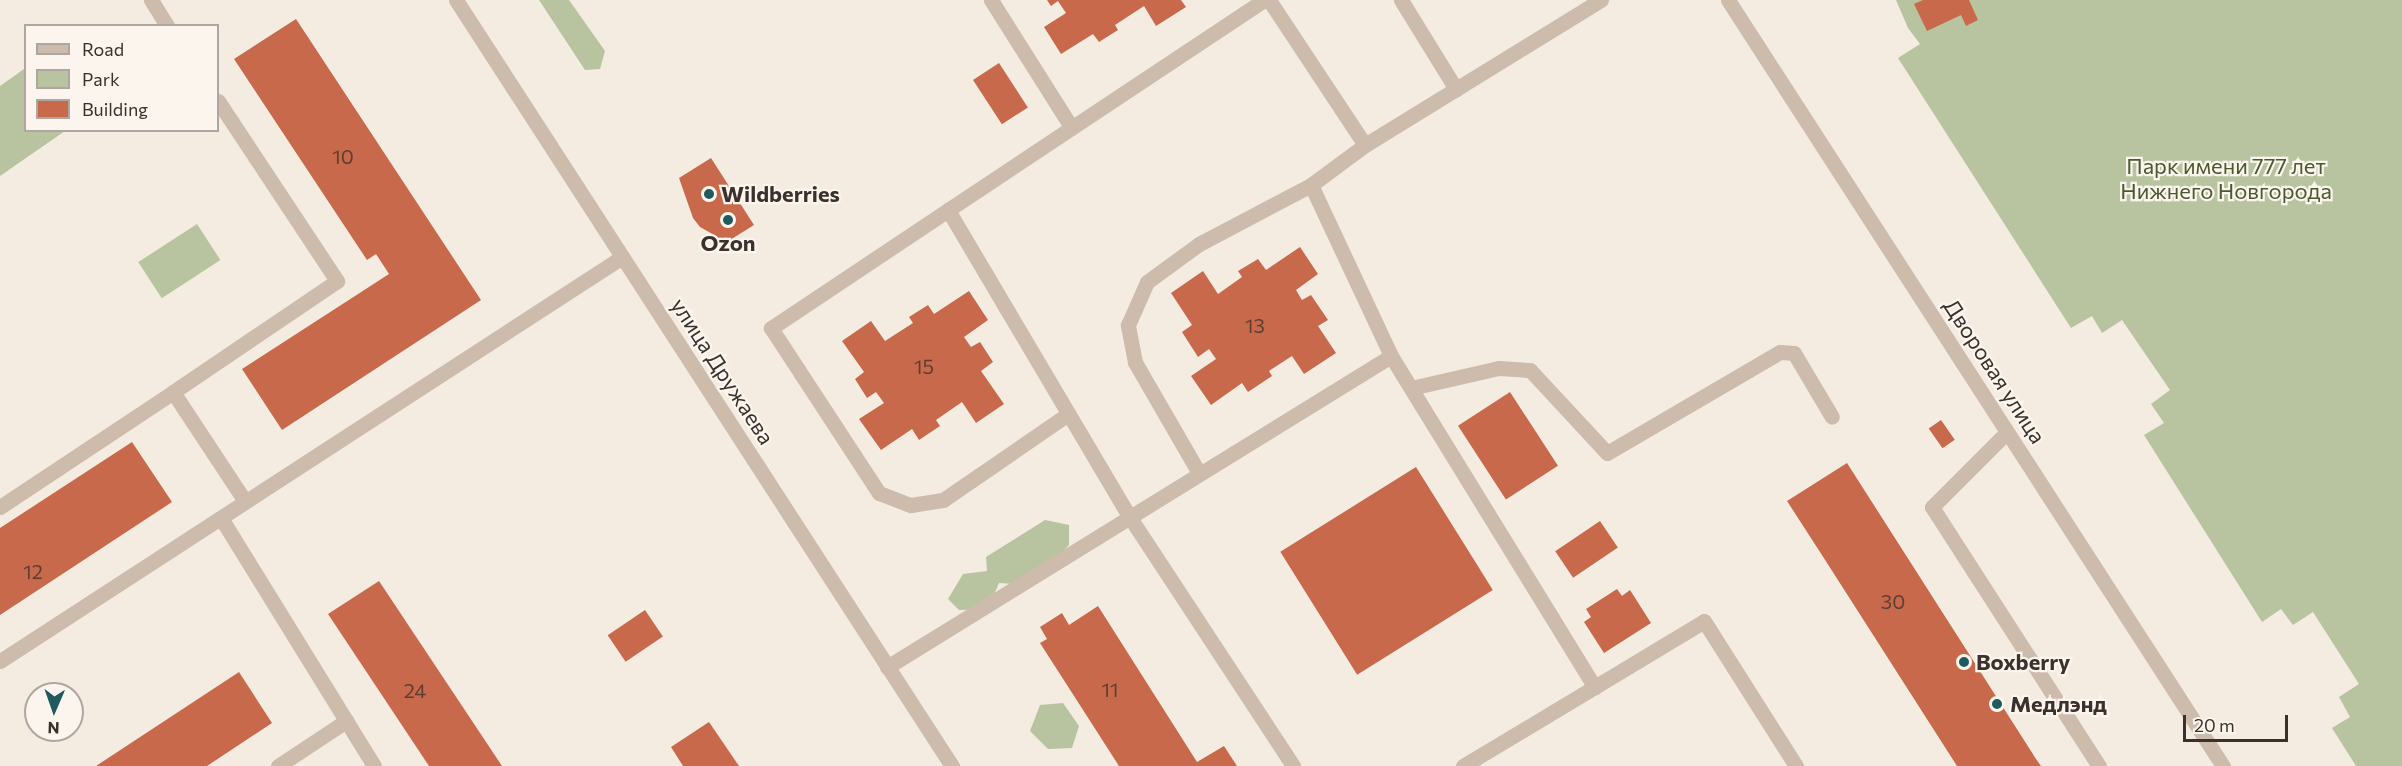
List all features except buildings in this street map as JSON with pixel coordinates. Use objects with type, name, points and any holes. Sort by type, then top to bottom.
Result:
[{"type":"street","points":[[151,0],[166,24]]},
{"type":"street","name":"улица Дружаева","points":[[456,0],[952,766]]},
{"type":"street","points":[[991,0],[1072,128]]},
{"type":"street","points":[[1068,414],[943,500],[911,505],[879,493],[771,328],[1264,0]]},
{"type":"street","points":[[1269,0],[1365,145]]},
{"type":"street","points":[[1401,0],[1456,88]]},
{"type":"street","points":[[1199,473],[1135,362],[1128,325],[1147,282],[1199,244],[1311,185],[1365,145],[1601,0]]},
{"type":"street","name":"Дворовая улица","points":[[1728,0],[2223,766]]},
{"type":"street","points":[[0,507],[337,281],[219,103]]},
{"type":"street","points":[[1311,185],[1391,356],[1595,687]]},
{"type":"street","points":[[948,210],[1129,516],[1293,766]]},
{"type":"street","points":[[0,661],[622,257]]},
{"type":"street","points":[[1411,388],[1499,368],[1530,370],[1607,453],[1780,352],[1787,352],[1794,353],[1832,417]]},
{"type":"street","points":[[887,667],[1391,356]]},
{"type":"street","points":[[173,392],[245,501]]},
{"type":"street","points":[[2007,432],[1932,507],[2098,766]]},
{"type":"street","points":[[221,518],[374,766]]},
{"type":"street","points":[[1463,766],[1704,621],[1796,766]]},
{"type":"street","points":[[278,766],[346,721]]},
{"type":"green space","points":[[539,0],[569,0],[605,51],[600,69],[585,70]]},
{"type":"green space","name":"Парк имени 777 лет Нижнего Новгорода","points":[[1896,0],[2402,0],[2402,766],[2356,766],[2332,728],[2350,717],[2339,697],[2359,684],[2313,612],[2293,625],[2281,609],[2262,622],[2144,435],[2164,423],[2151,404],[2170,390],[2122,320],[2102,333],[2092,316],[2071,328],[1898,58],[1920,44],[1908,28]]},
{"type":"green space","points":[[24,69],[24,132],[64,132],[0,176],[0,86]]},
{"type":"green space","points":[[197,224],[220,260],[162,298],[138,262]]},
{"type":"green space","points":[[1045,520],[1069,525],[1069,545],[1030,585],[999,583],[988,609],[959,610],[948,599],[963,574],[987,571],[986,557]]},
{"type":"green space","points":[[1063,703],[1079,726],[1072,748],[1048,749],[1030,731],[1040,705]]},
{"type":"place","name":"Wildberries","points":[[709,194]]},
{"type":"place","name":"Ozon","points":[[728,220]]},
{"type":"place","name":"Boxberry","points":[[1964,662]]},
{"type":"place","name":"Медлэнд","points":[[1997,704]]}]
